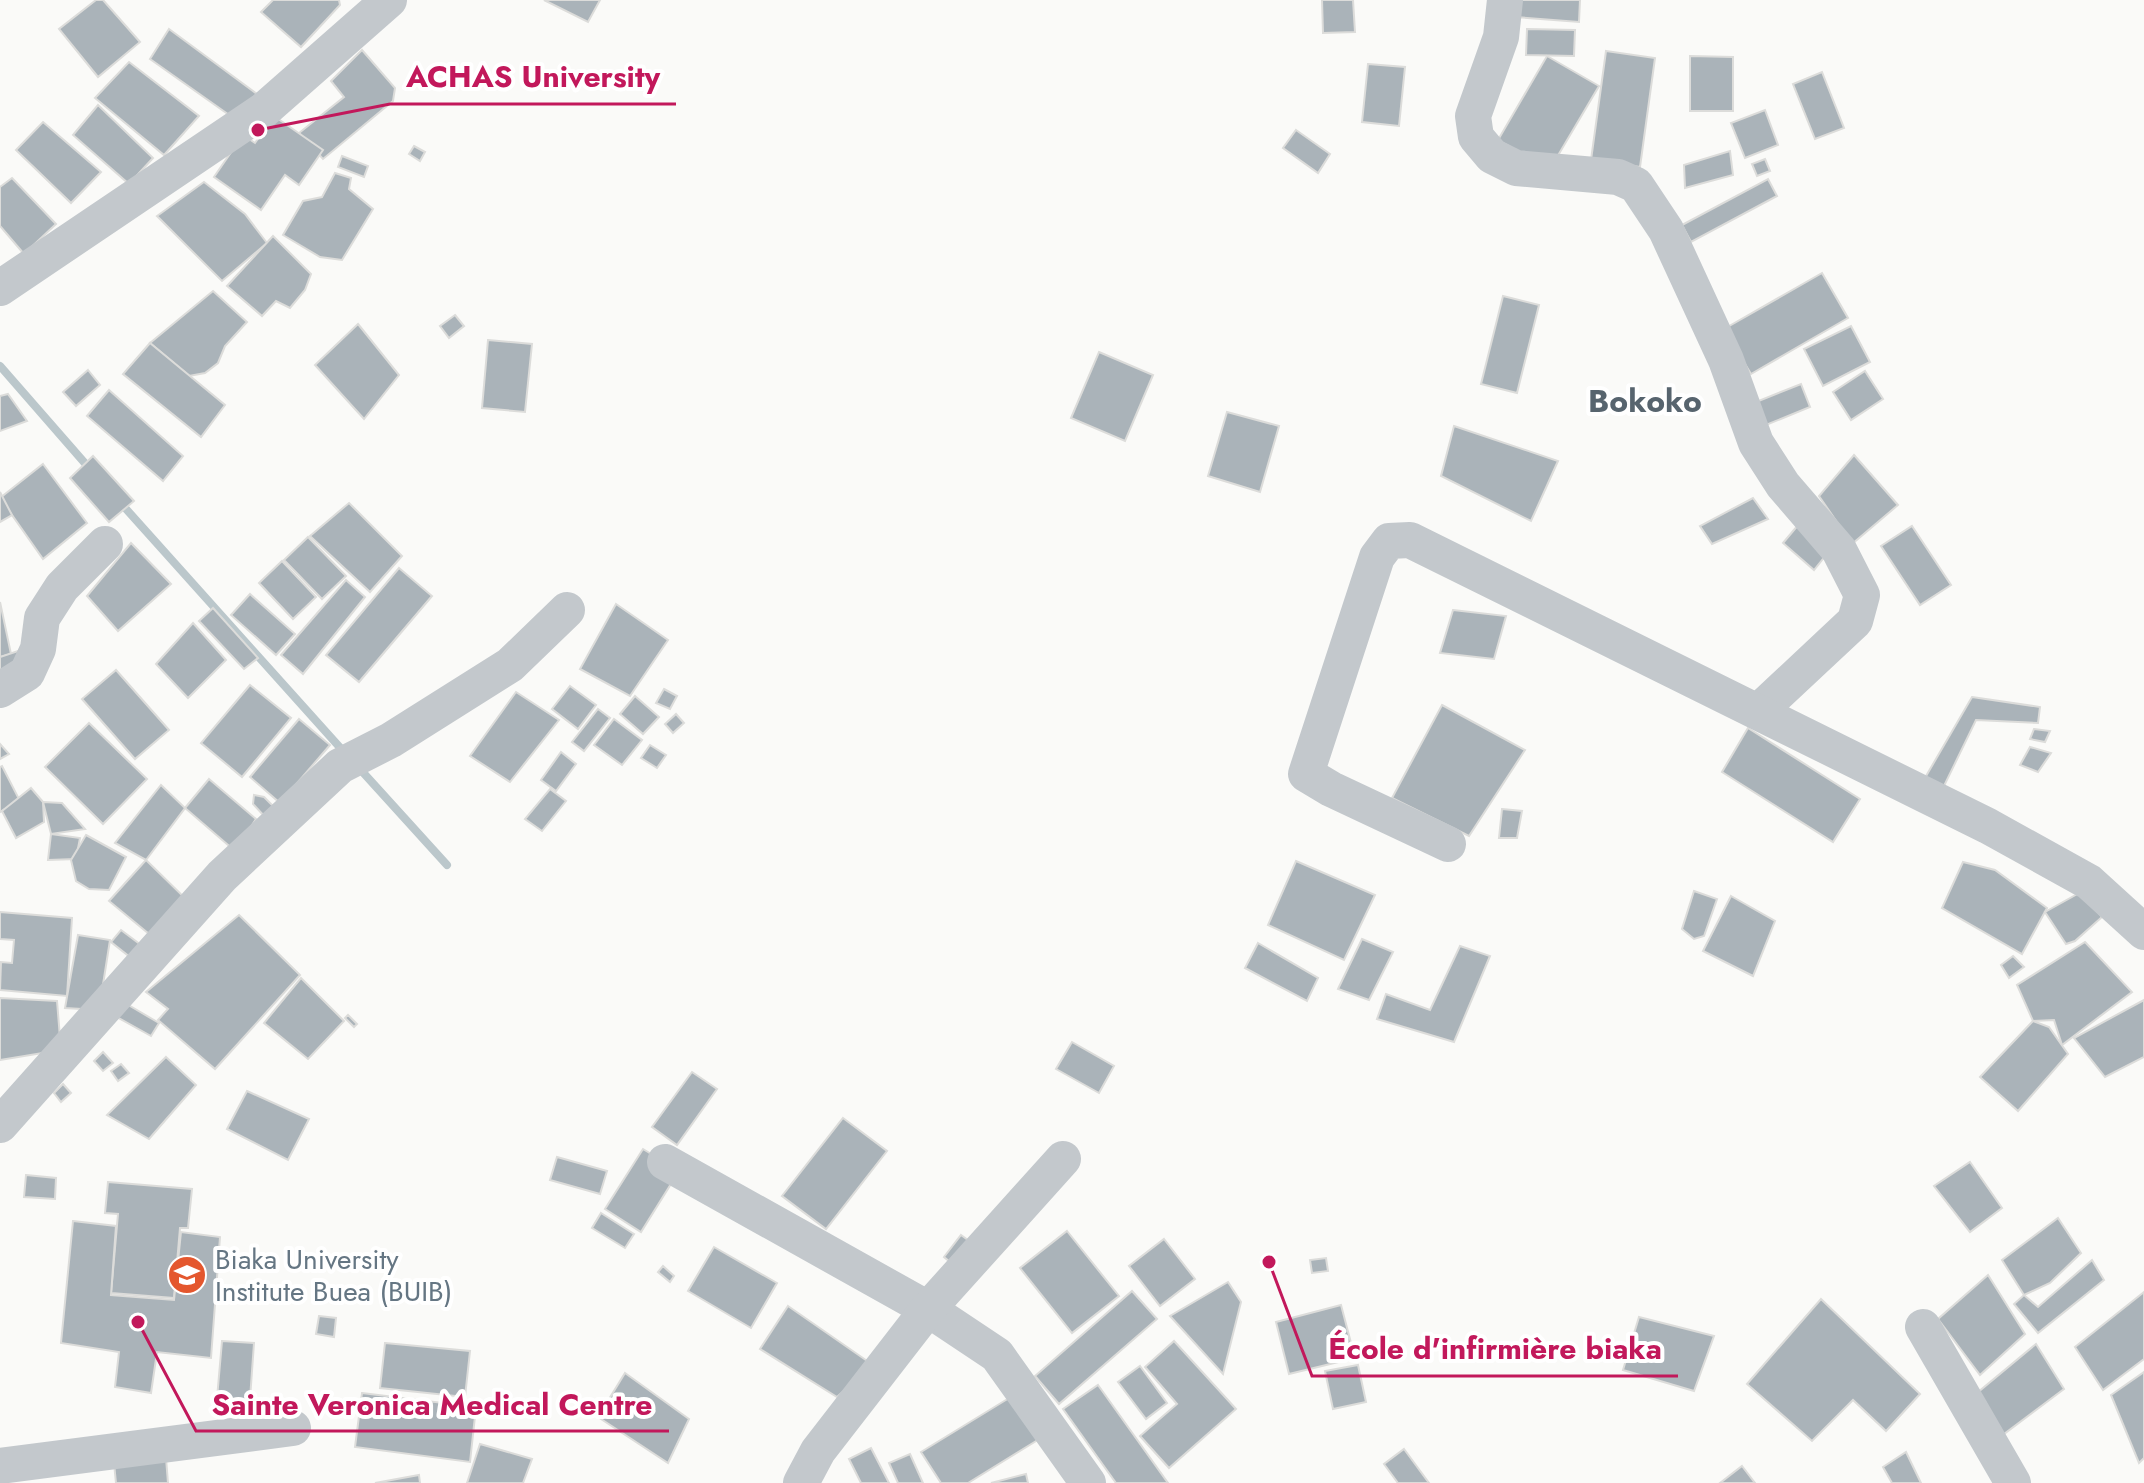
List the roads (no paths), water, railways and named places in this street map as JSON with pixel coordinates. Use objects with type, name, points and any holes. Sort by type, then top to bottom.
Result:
[{"type":"street","points":[[0,288],[264,110],[389,0]]},
{"type":"street","points":[[1505,0],[1501,37],[1473,116],[1476,137],[1492,156],[1516,168],[1618,177],[1636,185],[1666,230],[1726,360],[1756,443],[1783,485],[1839,550],[1862,595],[1855,621],[1760,710]]},
{"type":"street","points":[[1448,844],[1331,789],[1306,774],[1377,557],[1389,541],[1410,540],[1760,710],[1988,826],[2089,882],[2144,932]]},
{"type":"street","points":[[0,690],[27,673],[38,649],[42,618],[62,587],[105,544]]},
{"type":"street","points":[[0,1125],[222,876],[340,766],[391,740],[510,665],[567,610]]},
{"type":"street","points":[[801,1483],[818,1451],[928,1309],[1063,1159]]},
{"type":"street","points":[[665,1162],[928,1309],[997,1355],[1088,1483]]},
{"type":"street","points":[[1923,1327],[2013,1483]]},
{"type":"street","points":[[0,1466],[293,1428]]},
{"type":"waterway","points":[[0,366],[90,469]]},
{"type":"waterway","points":[[118,500],[344,752]]},
{"type":"waterway","points":[[359,768],[447,865]]},
{"type":"place","name":"ACHAS University","points":[[258,130]]},
{"type":"place","name":"École d'infirmière biaka","points":[[1269,1262]]},
{"type":"place","name":"Biaka University Institute Buea (BUIB)","points":[[187,1275]]},
{"type":"place","name":"Sainte Veronica Medical Centre","points":[[138,1322]]},
{"type":"district","name":"Bokoko","points":[[1645,401]]}]
